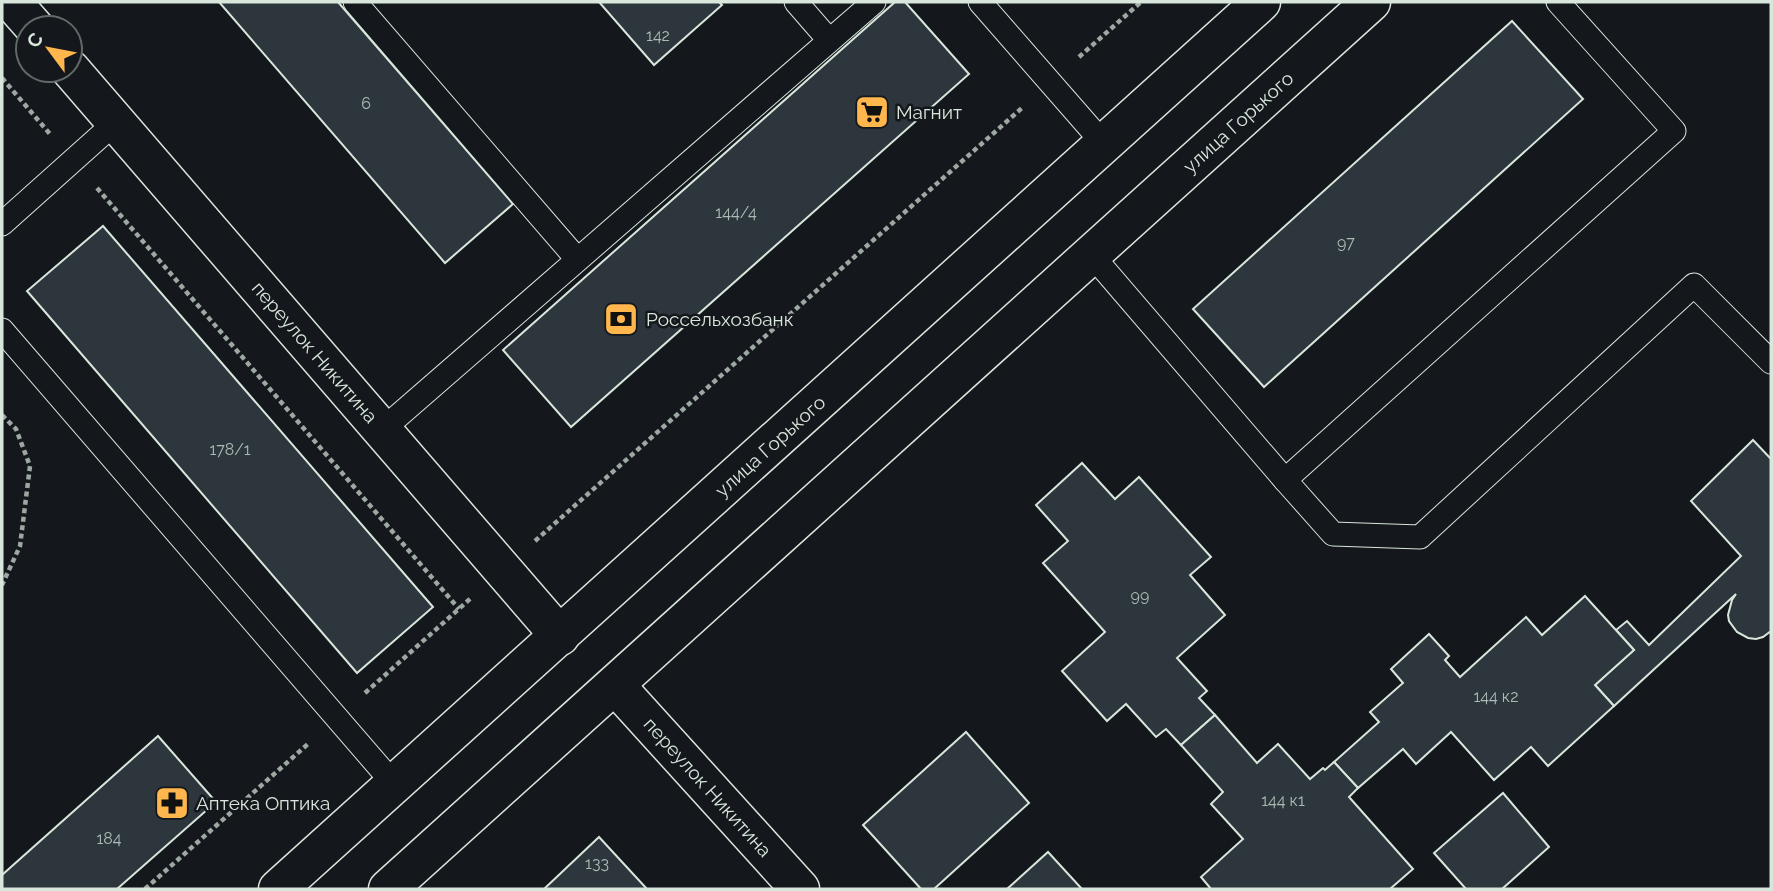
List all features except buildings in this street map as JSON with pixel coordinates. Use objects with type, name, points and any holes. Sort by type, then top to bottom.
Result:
[{"type":"main road","name":"улица Горького","points":[[278,889],[1261,2]]},
{"type":"main road","name":"улица Горького","points":[[388,889],[1371,2]]},
{"type":"main road","name":"переулок Никитина","points":[[83,84],[560,636]]},
{"type":"main road","name":"переулок Никитина","points":[[615,685],[800,889]]},
{"type":"lane","points":[[355,2],[577,259]]},
{"type":"lane","points":[[796,2],[829,40]]},
{"type":"lane","points":[[382,430],[874,2]]},
{"type":"lane","points":[[980,2],[1104,144]]},
{"type":"lane","points":[[1285,480],[1674,131],[1558,2]]},
{"type":"lane","points":[[2,224],[116,122]]},
{"type":"lane","points":[[1091,254],[1333,534],[1420,537],[1694,285],[1771,362]]},
{"type":"lane","points":[[2,330],[394,784]]},
{"type":"path","points":[[145,889],[1141,2]]},
{"type":"path","points":[[2,78],[459,609]]},
{"type":"path","points":[[2,415],[16,429],[30,466],[20,546],[2,585]]},
{"type":"place","name":"Магнит","points":[[872,112]]},
{"type":"place","name":"Россельхозбанк","points":[[621,319]]},
{"type":"place","name":"Аптека Оптика","points":[[172,803]]}]
